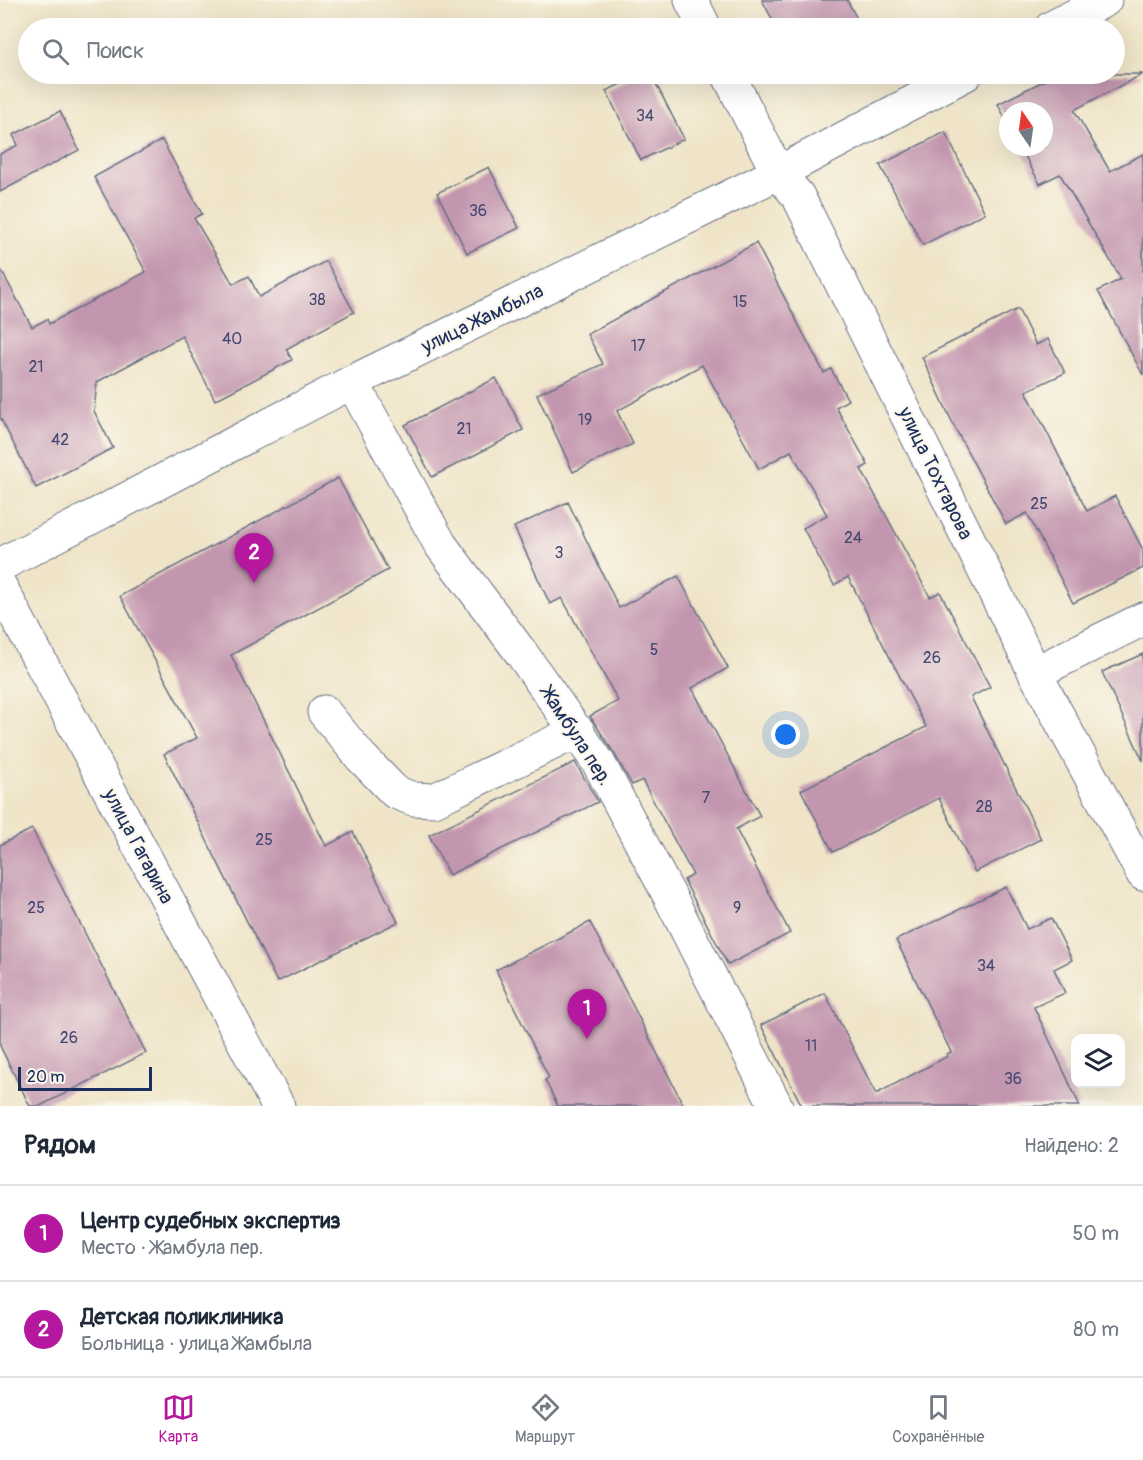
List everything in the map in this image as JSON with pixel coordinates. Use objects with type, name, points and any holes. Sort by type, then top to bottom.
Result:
[{"type":"street","points":[[691,0],[700,18]]},
{"type":"street","points":[[1070,18],[1105,0]]},
{"type":"street","name":"улица Тохтарова","points":[[733,84],[778,172],[798,196],[1035,673],[1143,874]]},
{"type":"street","name":"улица Жамбыла","points":[[0,565],[352,382],[778,172],[947,84]]},
{"type":"street","name":"Жамбула пер.","points":[[352,382],[440,544],[598,762],[668,893],[776,1106]]},
{"type":"street","name":"улица Гагарина","points":[[0,586],[278,1106]]},
{"type":"street","points":[[1035,673],[1143,620]]},
{"type":"street","points":[[324,712],[394,792],[413,799],[434,800],[578,732]]},
{"type":"building","points":[[762,0],[847,0],[857,18],[772,18]]},
{"type":"building","points":[[1125,74],[1143,74],[1125,83]]},
{"type":"building","points":[[621,84],[656,84],[684,139],[641,160],[606,91]]},
{"type":"building","points":[[1037,84],[1124,84],[1074,110],[1110,171],[1143,154],[1143,375],[1098,291],[1121,279],[1060,174],[1040,184],[1025,156],[1053,156],[1053,102],[1002,102]]},
{"type":"building","points":[[60,111],[79,150],[0,192],[0,154],[18,145],[13,135]]},
{"type":"building","points":[[945,132],[985,213],[923,245],[880,165]]},
{"type":"building","points":[[162,140],[202,214],[194,218],[233,284],[249,276],[259,297],[326,261],[354,312],[286,349],[292,360],[215,400],[182,336],[97,382],[94,411],[113,448],[36,488],[0,417],[0,268],[32,327],[47,319],[49,324],[146,272],[94,177]]},
{"type":"building","points":[[489,167],[519,228],[467,253],[437,193]]},
{"type":"building","points":[[756,243],[824,373],[831,369],[848,400],[836,407],[868,465],[861,469],[930,597],[940,592],[990,687],[971,697],[1041,839],[975,872],[939,798],[833,852],[801,790],[926,727],[848,577],[834,585],[803,528],[827,515],[791,451],[759,469],[702,365],[617,411],[633,444],[573,472],[537,394],[603,364],[587,334]]},
{"type":"building","points":[[1018,309],[1036,345],[1048,339],[1065,373],[1026,391],[1087,511],[1115,496],[1143,550],[1143,568],[1073,603],[1027,513],[1006,524],[954,426],[922,357]]},
{"type":"building","points":[[496,378],[523,430],[432,477],[405,425]]},
{"type":"building","points":[[338,478],[388,570],[231,655],[326,846],[353,832],[398,922],[277,982],[164,754],[197,738],[120,596]]},
{"type":"building","points":[[568,502],[619,608],[678,576],[728,668],[692,688],[760,816],[736,829],[790,933],[728,965],[684,880],[693,875],[642,780],[632,785],[590,716],[618,701],[562,598],[550,604],[514,527]]},
{"type":"building","points":[[1143,654],[1143,761],[1102,672]]},
{"type":"building","points":[[575,762],[598,802],[449,875],[429,835]]},
{"type":"building","points":[[32,829],[146,1053],[40,1106],[30,1106],[0,1046],[0,845]]},
{"type":"building","points":[[1006,887],[1027,929],[1051,918],[1072,960],[1054,969],[1065,993],[1034,1007],[1080,1106],[802,1106],[761,1025],[825,993],[876,1094],[948,1056],[947,1054],[951,1052],[896,940]]},
{"type":"building","points":[[590,922],[684,1106],[558,1106],[545,1080],[549,1078],[496,970]]},
{"type":"place","name":"Детская поликлиника","points":[[254,583]]},
{"type":"place","name":"Центр судебных экспертиз","points":[[587,1039]]}]
